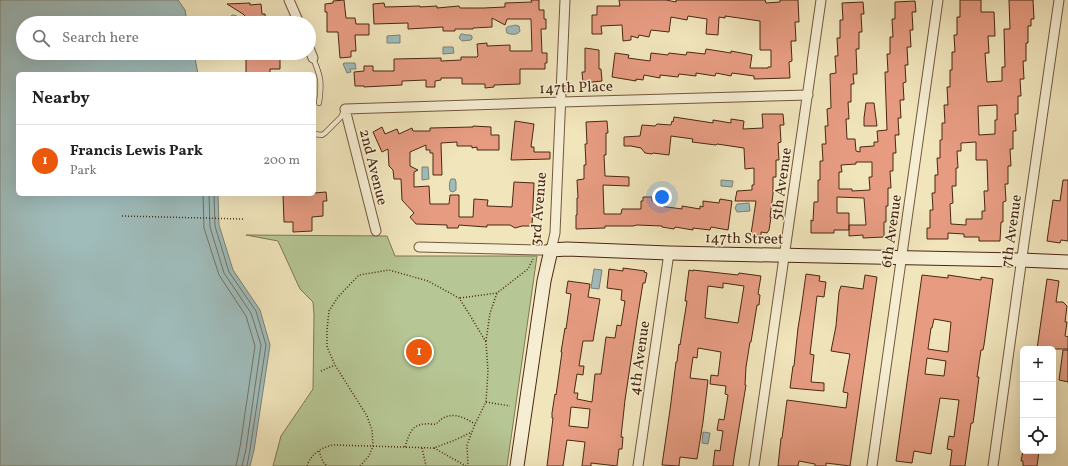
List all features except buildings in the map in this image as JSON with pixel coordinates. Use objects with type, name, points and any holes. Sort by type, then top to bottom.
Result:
[{"type":"street","points":[[289,0],[295,16]]},
{"type":"street","name":"3rd Avenue","points":[[517,466],[544,281],[555,233],[565,0]]},
{"type":"street","name":"5th Avenue","points":[[754,466],[821,0]]},
{"type":"street","name":"6th Avenue","points":[[872,466],[938,0]]},
{"type":"street","name":"7th Avenue","points":[[994,466],[1021,260],[1059,0]]},
{"type":"street","name":"147th Place","points":[[345,109],[808,95]]},
{"type":"street","name":"2nd Avenue","points":[[345,109],[376,231]]},
{"type":"street","name":"147th Street","points":[[419,247],[538,250],[567,249],[669,253],[902,257],[1068,262]]},
{"type":"street","name":"4th Avenue","points":[[638,466],[669,253]]},
{"type":"lane","points":[[314,60],[320,75],[321,85],[319,102]]},
{"type":"lane","points":[[316,134],[325,133],[341,117],[345,109]]},
{"type":"path","points":[[122,216],[243,218]]},
{"type":"path","points":[[459,298],[497,293],[528,269],[533,259]]},
{"type":"path","points":[[360,466],[369,456],[373,446],[370,422],[334,365],[327,347],[329,311],[338,297],[359,275],[389,270],[428,281],[459,298],[486,342]]},
{"type":"path","points":[[434,448],[467,466],[467,445],[486,402],[488,371],[486,342],[490,313],[497,293]]},
{"type":"path","points":[[322,371],[334,365]]},
{"type":"path","points":[[486,402],[510,406]]},
{"type":"path","points":[[405,447],[409,433],[421,424],[435,424],[452,416],[463,417],[475,424]]},
{"type":"path","points":[[306,466],[310,458],[323,447],[334,445],[434,448],[472,432]]},
{"type":"path","points":[[422,448],[426,466]]},
{"type":"path","points":[[319,450],[320,457],[327,466]]},
{"type":"green space","points":[[246,235],[387,236],[395,256],[537,256],[507,466],[273,466],[281,436],[313,389],[313,302],[300,289],[278,241]]},
{"type":"water","points":[[0,0],[178,0],[185,10],[186,16],[16,16],[16,60],[195,60],[198,72],[16,72],[16,196],[218,196],[219,225],[233,270],[260,310],[270,345],[254,450],[250,466],[0,466]]},
{"type":"water","points":[[515,25],[519,26],[520,31],[518,33],[507,33],[507,27]]},
{"type":"water","points":[[461,34],[470,35],[472,36],[472,39],[462,41],[459,38]]},
{"type":"water","points":[[400,35],[400,43],[387,43],[387,36]]},
{"type":"water","points":[[443,47],[453,47],[454,53],[443,54]]},
{"type":"water","points":[[355,63],[356,69],[350,69],[351,72],[347,73],[343,64]]},
{"type":"water","points":[[422,167],[428,167],[429,179],[422,180]]},
{"type":"water","points":[[451,179],[455,179],[456,182],[456,190],[453,192],[450,191]]},
{"type":"water","points":[[721,180],[733,181],[732,187],[721,186]]},
{"type":"water","points":[[749,203],[750,211],[737,212],[735,208],[737,204]]},
{"type":"water","points":[[594,269],[602,270],[599,289],[591,288]]},
{"type":"water","points":[[703,432],[710,433],[708,444],[702,443]]},
{"type":"place","name":"Francis Lewis Park","points":[[419,352]]}]
